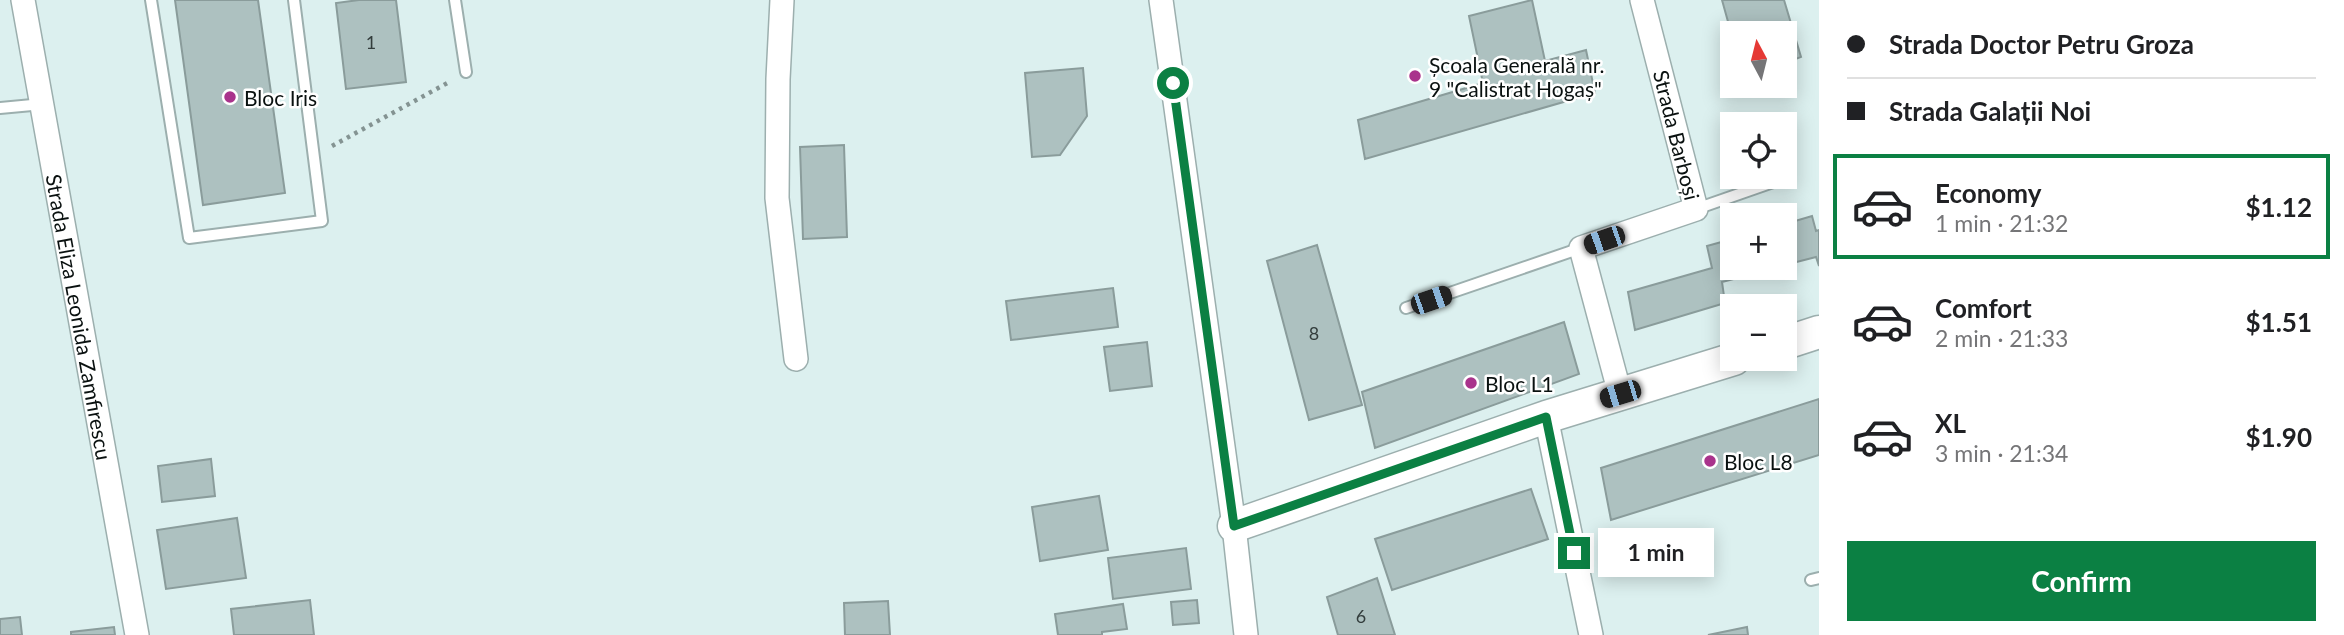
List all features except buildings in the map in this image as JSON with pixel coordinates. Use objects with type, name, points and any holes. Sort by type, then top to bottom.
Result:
[{"type":"street","name":"Strada Eliza Leonida Zamfirescu","points":[[23,0],[136,635]]},
{"type":"street","points":[[782,0],[777,198],[796,359]]},
{"type":"street","points":[[1161,0],[1234,526],[1246,635]]},
{"type":"street","name":"Strada Barboși","points":[[1581,248],[1696,209],[1642,0]]},
{"type":"street","points":[[1581,248],[1620,394]]},
{"type":"street","points":[[1797,339],[1819,332]]},
{"type":"street","points":[[1234,526],[1546,417],[1720,363]]},
{"type":"street","points":[[1546,417],[1591,635]]},
{"type":"lane","points":[[151,0],[189,238],[322,222],[293,0]]},
{"type":"lane","points":[[455,0],[467,72]]},
{"type":"lane","points":[[0,108],[43,104]]},
{"type":"lane","points":[[1696,209],[1753,189]]},
{"type":"lane","points":[[1406,308],[1581,248]]},
{"type":"path","points":[[313,156],[467,72]]},
{"type":"place","name":"Școala Generală nr. 9 \"Calistrat Hogaș\"","points":[[1415,76]]},
{"type":"place","name":"Bloc Iris","points":[[230,97]]},
{"type":"place","name":"Bloc L1","points":[[1471,383]]},
{"type":"place","name":"Bloc L8","points":[[1710,461]]},
{"type":"route","points":[[1173,83],[1234,526],[1546,417],[1574,553]]}]
